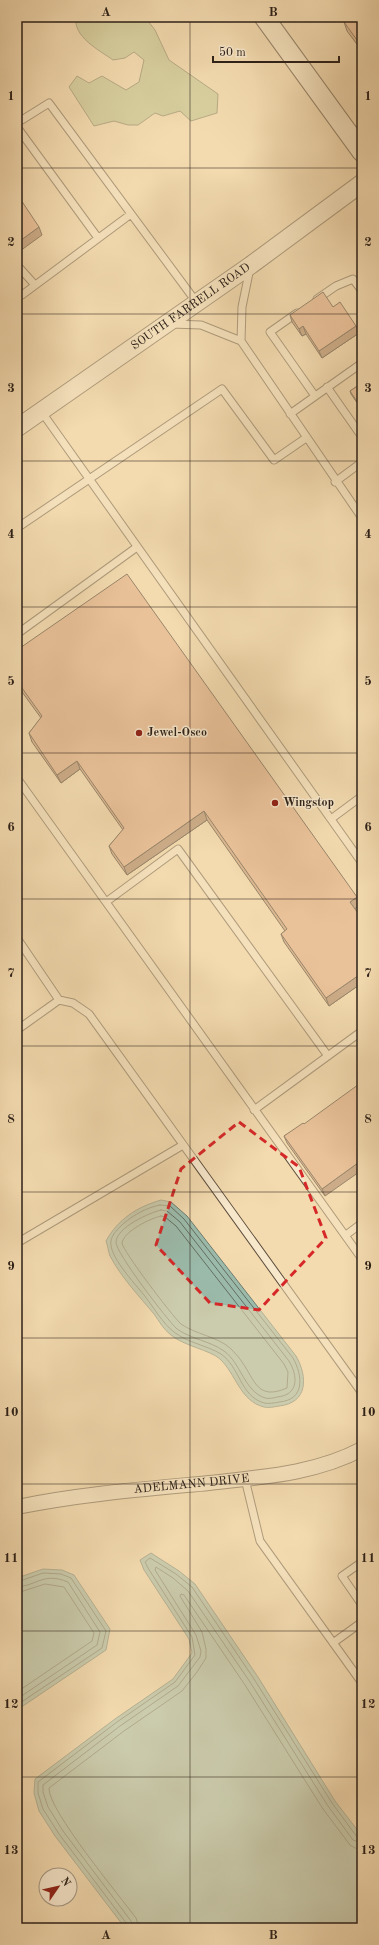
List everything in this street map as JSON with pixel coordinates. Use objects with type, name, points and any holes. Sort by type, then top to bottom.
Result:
[{"type":"main road","points":[[264,17],[362,152]]},
{"type":"street","name":"SOUTH FARRELL ROAD","points":[[17,428],[251,266],[362,183]]},
{"type":"street","name":"ADELMANN DRIVE","points":[[17,1507],[60,1498],[245,1479],[298,1472],[343,1459],[362,1449]]},
{"type":"lane","points":[[98,238],[18,129],[50,103],[197,303]]},
{"type":"lane","points":[[17,289],[22,295],[132,214]]},
{"type":"lane","points":[[17,265],[35,285]]},
{"type":"lane","points":[[251,266],[242,307],[241,341],[335,482],[362,518]]},
{"type":"lane","points":[[316,396],[270,332],[336,286],[353,279],[362,291]]},
{"type":"lane","points":[[169,324],[201,326],[241,341]]},
{"type":"lane","points":[[290,414],[362,363]]},
{"type":"lane","points":[[327,387],[362,437]]},
{"type":"lane","points":[[17,528],[222,389],[274,460],[306,438]]},
{"type":"lane","points":[[41,411],[362,863]]},
{"type":"lane","points":[[335,482],[362,462]]},
{"type":"lane","points":[[17,634],[138,547]]},
{"type":"lane","points":[[17,778],[362,1259]]},
{"type":"lane","points":[[331,819],[362,796]]},
{"type":"lane","points":[[106,902],[178,849],[328,1056]]},
{"type":"lane","points":[[17,938],[59,1000]]},
{"type":"lane","points":[[17,1030],[59,1000],[73,1002],[88,1014],[362,1393]]},
{"type":"lane","points":[[254,1110],[362,1031]]},
{"type":"lane","points":[[17,1243],[183,1146]]},
{"type":"lane","points":[[346,1235],[362,1223]]},
{"type":"lane","points":[[245,1479],[260,1541],[362,1684]]},
{"type":"lane","points":[[362,1562],[342,1576],[362,1605]]},
{"type":"lane","points":[[333,1643],[362,1622]]},
{"type":"highlighted area","points":[[239,1122],[299,1167],[326,1238],[259,1310],[210,1303],[156,1245],[181,1169]]},
{"type":"green space","points":[[76,17],[145,17],[155,30],[169,60],[218,94],[217,113],[191,121],[180,111],[163,116],[155,113],[138,125],[128,125],[114,121],[94,126],[69,87],[77,76],[89,83],[102,76],[126,90],[139,82],[144,60],[134,52],[125,58],[113,60],[94,47],[83,37],[76,24]]},
{"type":"water","points":[[161,1200],[171,1202],[187,1216],[296,1356],[300,1364],[304,1380],[303,1388],[296,1400],[289,1404],[275,1407],[264,1407],[249,1399],[226,1365],[220,1359],[210,1353],[176,1339],[168,1333],[119,1271],[110,1256],[106,1241],[122,1220],[136,1210]]},
{"type":"water","points":[[151,1553],[179,1571],[195,1584],[258,1677],[335,1801],[362,1836],[362,1928],[125,1928],[55,1836],[39,1811],[34,1793],[35,1779],[115,1719],[173,1679],[192,1653],[189,1639],[144,1570],[140,1560]]},
{"type":"water","points":[[43,1569],[62,1570],[74,1575],[110,1629],[106,1650],[17,1710],[17,1578]]},
{"type":"building","points":[[351,17],[362,17],[362,47],[344,22]]},
{"type":"building","points":[[17,194],[39,227],[17,243]]},
{"type":"building","points":[[323,292],[333,307],[340,302],[356,326],[319,351],[303,326],[299,329],[290,315]]},
{"type":"building","points":[[362,383],[362,409],[350,391]]},
{"type":"building","name":"Jewel-Osco","points":[[127,574],[357,897],[350,902],[362,919],[362,973],[326,998],[281,934],[287,929],[204,811],[124,867],[109,846],[124,828],[77,761],[57,775],[29,733],[42,716],[17,681],[17,650]]},
{"type":"building","points":[[362,1082],[362,1160],[322,1189],[284,1136],[303,1123],[304,1124]]},
{"type":"place","name":"Jewel-Osco","points":[[139,733]]},
{"type":"place","name":"Wingstop","points":[[275,803]]}]
